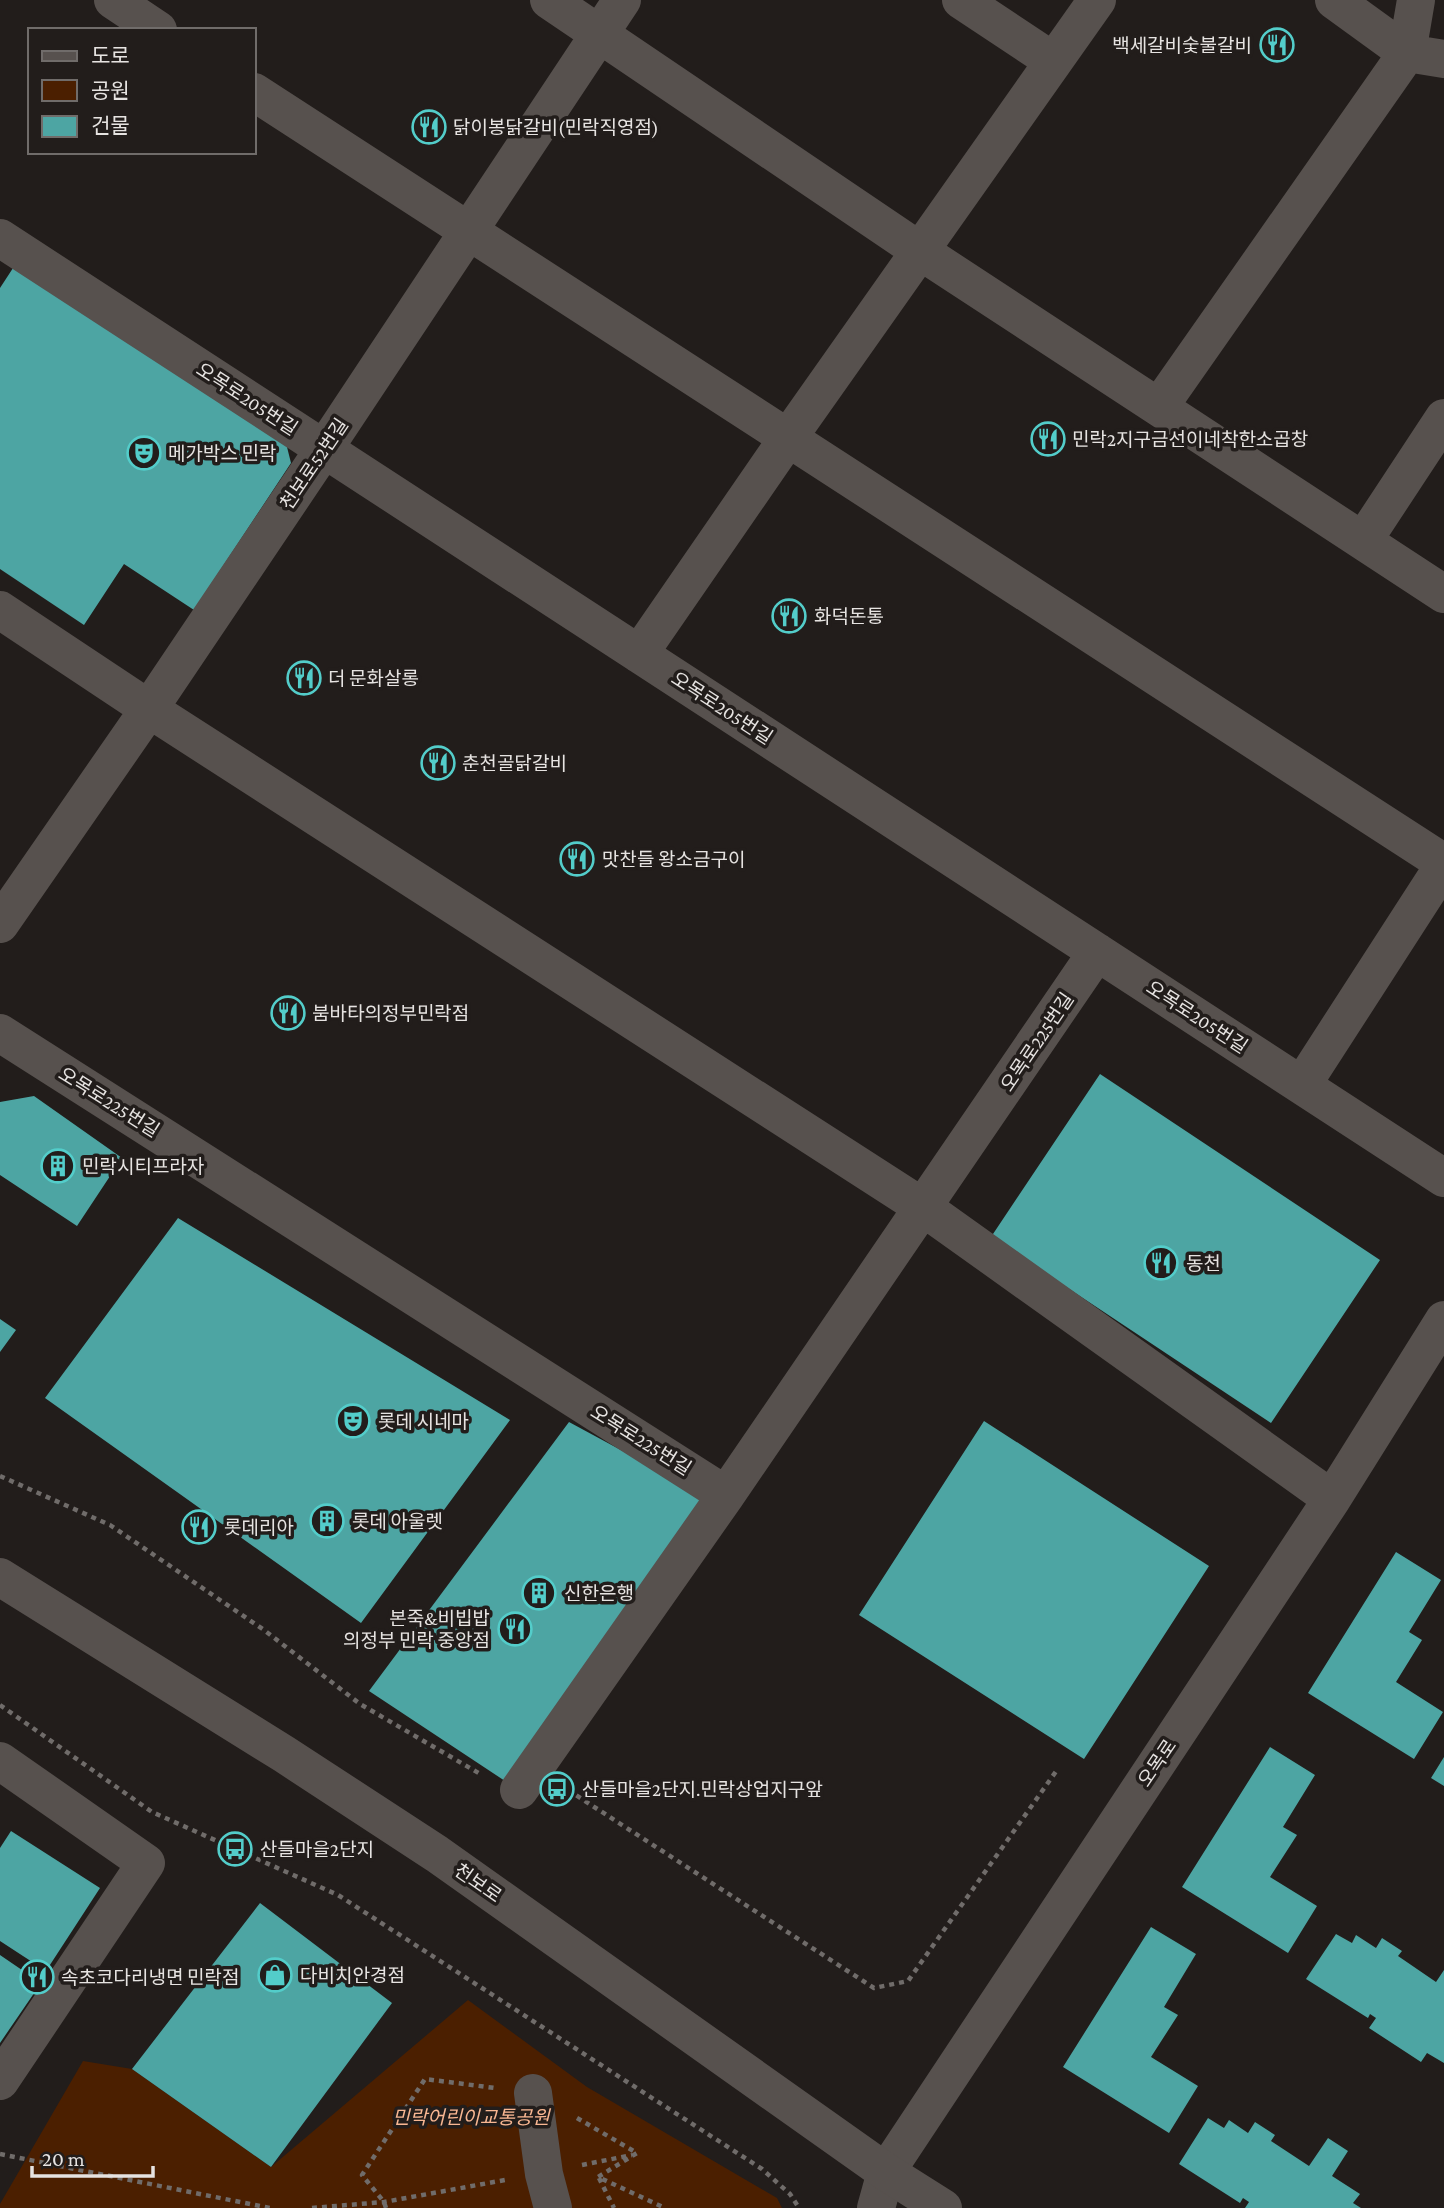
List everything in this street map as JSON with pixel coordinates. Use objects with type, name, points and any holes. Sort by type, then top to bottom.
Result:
[{"type":"street","points":[[113,0],[155,28]]},
{"type":"street","points":[[550,0],[920,251],[1444,594]]},
{"type":"street","name":"천보로52번길","points":[[0,923],[149,709],[622,0]]},
{"type":"street","points":[[961,0],[1053,61]]},
{"type":"street","points":[[639,654],[1097,0]]},
{"type":"street","points":[[1334,0],[1407,53],[1444,59]]},
{"type":"street","points":[[1159,407],[1407,53],[1416,0]]},
{"type":"street","points":[[256,93],[1444,864],[1302,1085]]},
{"type":"street","name":"오목로205번길","points":[[0,238],[1444,1178]]},
{"type":"street","points":[[1363,541],[1444,418]]},
{"type":"street","points":[[0,610],[149,709],[924,1208],[1332,1499]]},
{"type":"street","name":"오목로225번길","points":[[0,1033],[726,1494],[1097,952]]},
{"type":"street","name":"오목로","points":[[876,2208],[886,2172],[1332,1499],[1444,1320]]},
{"type":"street","points":[[519,1790],[726,1494]]},
{"type":"street","name":"천보로","points":[[0,1577],[284,1754],[437,1854],[886,2172],[943,2208]]},
{"type":"street","points":[[0,1762],[146,1863],[0,2081]]},
{"type":"street","points":[[533,2093],[548,2191]]},
{"type":"path","points":[[0,1476],[110,1525],[264,1630],[360,1704],[520,1796],[519,1790],[569,1790],[874,1988],[908,1981],[1057,1770]]},
{"type":"path","points":[[0,1705],[152,1812],[338,1895],[762,2169],[790,2194],[799,2208]]},
{"type":"path","points":[[312,2208],[548,2191],[637,2153]]},
{"type":"path","points":[[0,2154],[270,2208]]},
{"type":"path","points":[[598,2177],[614,2208]]},
{"type":"green space","name":"민락어린이교통공원","points":[[468,2000],[587,2087],[777,2198],[782,2208],[0,2208],[83,2061],[132,2069],[271,2167]]},
{"type":"building","name":"메가박스 민락","points":[[15,265],[286,443],[291,463],[194,610],[124,564],[84,625],[0,569],[0,288]]},
{"type":"building","points":[[1100,1074],[1380,1260],[1271,1423],[991,1237]]},
{"type":"building","name":"민락시티프라자","points":[[34,1096],[122,1158],[77,1226],[0,1175],[0,1102]]},
{"type":"building","name":"롯데 아울렛","points":[[178,1218],[510,1420],[361,1623],[45,1398]]},
{"type":"building","points":[[0,1319],[16,1330],[0,1352]]},
{"type":"building","points":[[984,1421],[1209,1566],[1084,1759],[859,1615]]},
{"type":"building","name":"신한은행","points":[[569,1422],[706,1496],[505,1781],[369,1691]]},
{"type":"building","points":[[1396,1552],[1441,1580],[1409,1632],[1422,1640],[1396,1682],[1443,1712],[1414,1759],[1308,1693]]},
{"type":"building","points":[[1270,1747],[1315,1775],[1283,1827],[1297,1835],[1270,1877],[1317,1906],[1288,1953],[1182,1887]]},
{"type":"building","points":[[1444,1757],[1444,1786],[1431,1778]]},
{"type":"building","points":[[11,1831],[100,1888],[46,1971],[0,1941],[0,1848]]},
{"type":"building","points":[[260,1903],[392,2003],[271,2167],[132,2069]]},
{"type":"building","points":[[1151,1927],[1196,1954],[1164,2007],[1178,2015],[1151,2057],[1198,2086],[1169,2133],[1063,2067]]},
{"type":"building","points":[[1336,1934],[1352,1943],[1356,1935],[1376,1948],[1382,1938],[1402,1951],[1398,1956],[1436,1982],[1444,1970],[1444,2063],[1427,2053],[1421,2062],[1369,2028],[1376,2018],[1370,2014],[1368,2018],[1306,1979]]},
{"type":"building","points":[[0,1955],[41,1983],[0,2043]]},
{"type":"building","points":[[1208,2118],[1224,2128],[1229,2120],[1248,2133],[1255,2122],[1275,2135],[1271,2141],[1309,2166],[1328,2138],[1348,2151],[1332,2176],[1360,2194],[1353,2203],[1361,2208],[1245,2208],[1249,2202],[1243,2198],[1240,2203],[1179,2164]]},
{"type":"place","name":"백세갈비숯불갈비","points":[[1277,45]]},
{"type":"place","name":"닭이봉닭갈비(민락직영점)","points":[[429,127]]},
{"type":"place","name":"민락2지구금선이네착한소곱창","points":[[1048,439]]},
{"type":"place","name":"메가박스 민락","points":[[144,453]]},
{"type":"place","name":"화덕돈통","points":[[789,616]]},
{"type":"place","name":"더 문화살롱","points":[[304,678]]},
{"type":"place","name":"춘천골닭갈비","points":[[438,763]]},
{"type":"place","name":"맛찬들 왕소금구이","points":[[577,859]]},
{"type":"place","name":"붐바타의정부민락점","points":[[288,1013]]},
{"type":"place","name":"민락시티프라자","points":[[58,1166]]},
{"type":"place","name":"동천","points":[[1161,1263]]},
{"type":"place","name":"롯데 시네마","points":[[353,1421]]},
{"type":"place","name":"롯데 아울렛","points":[[327,1521]]},
{"type":"place","name":"롯데리아","points":[[199,1527]]},
{"type":"place","name":"신한은행","points":[[539,1593]]},
{"type":"place","name":"본죽&비빕밥 의정부 민락 중앙점","points":[[515,1629]]},
{"type":"place","name":"산들마을2단지.민락상업지구앞","points":[[557,1789]]},
{"type":"place","name":"산들마을2단지","points":[[235,1849]]},
{"type":"place","name":"다비치안경점","points":[[275,1975]]},
{"type":"place","name":"속초코다리냉면 민락점","points":[[37,1977]]}]
